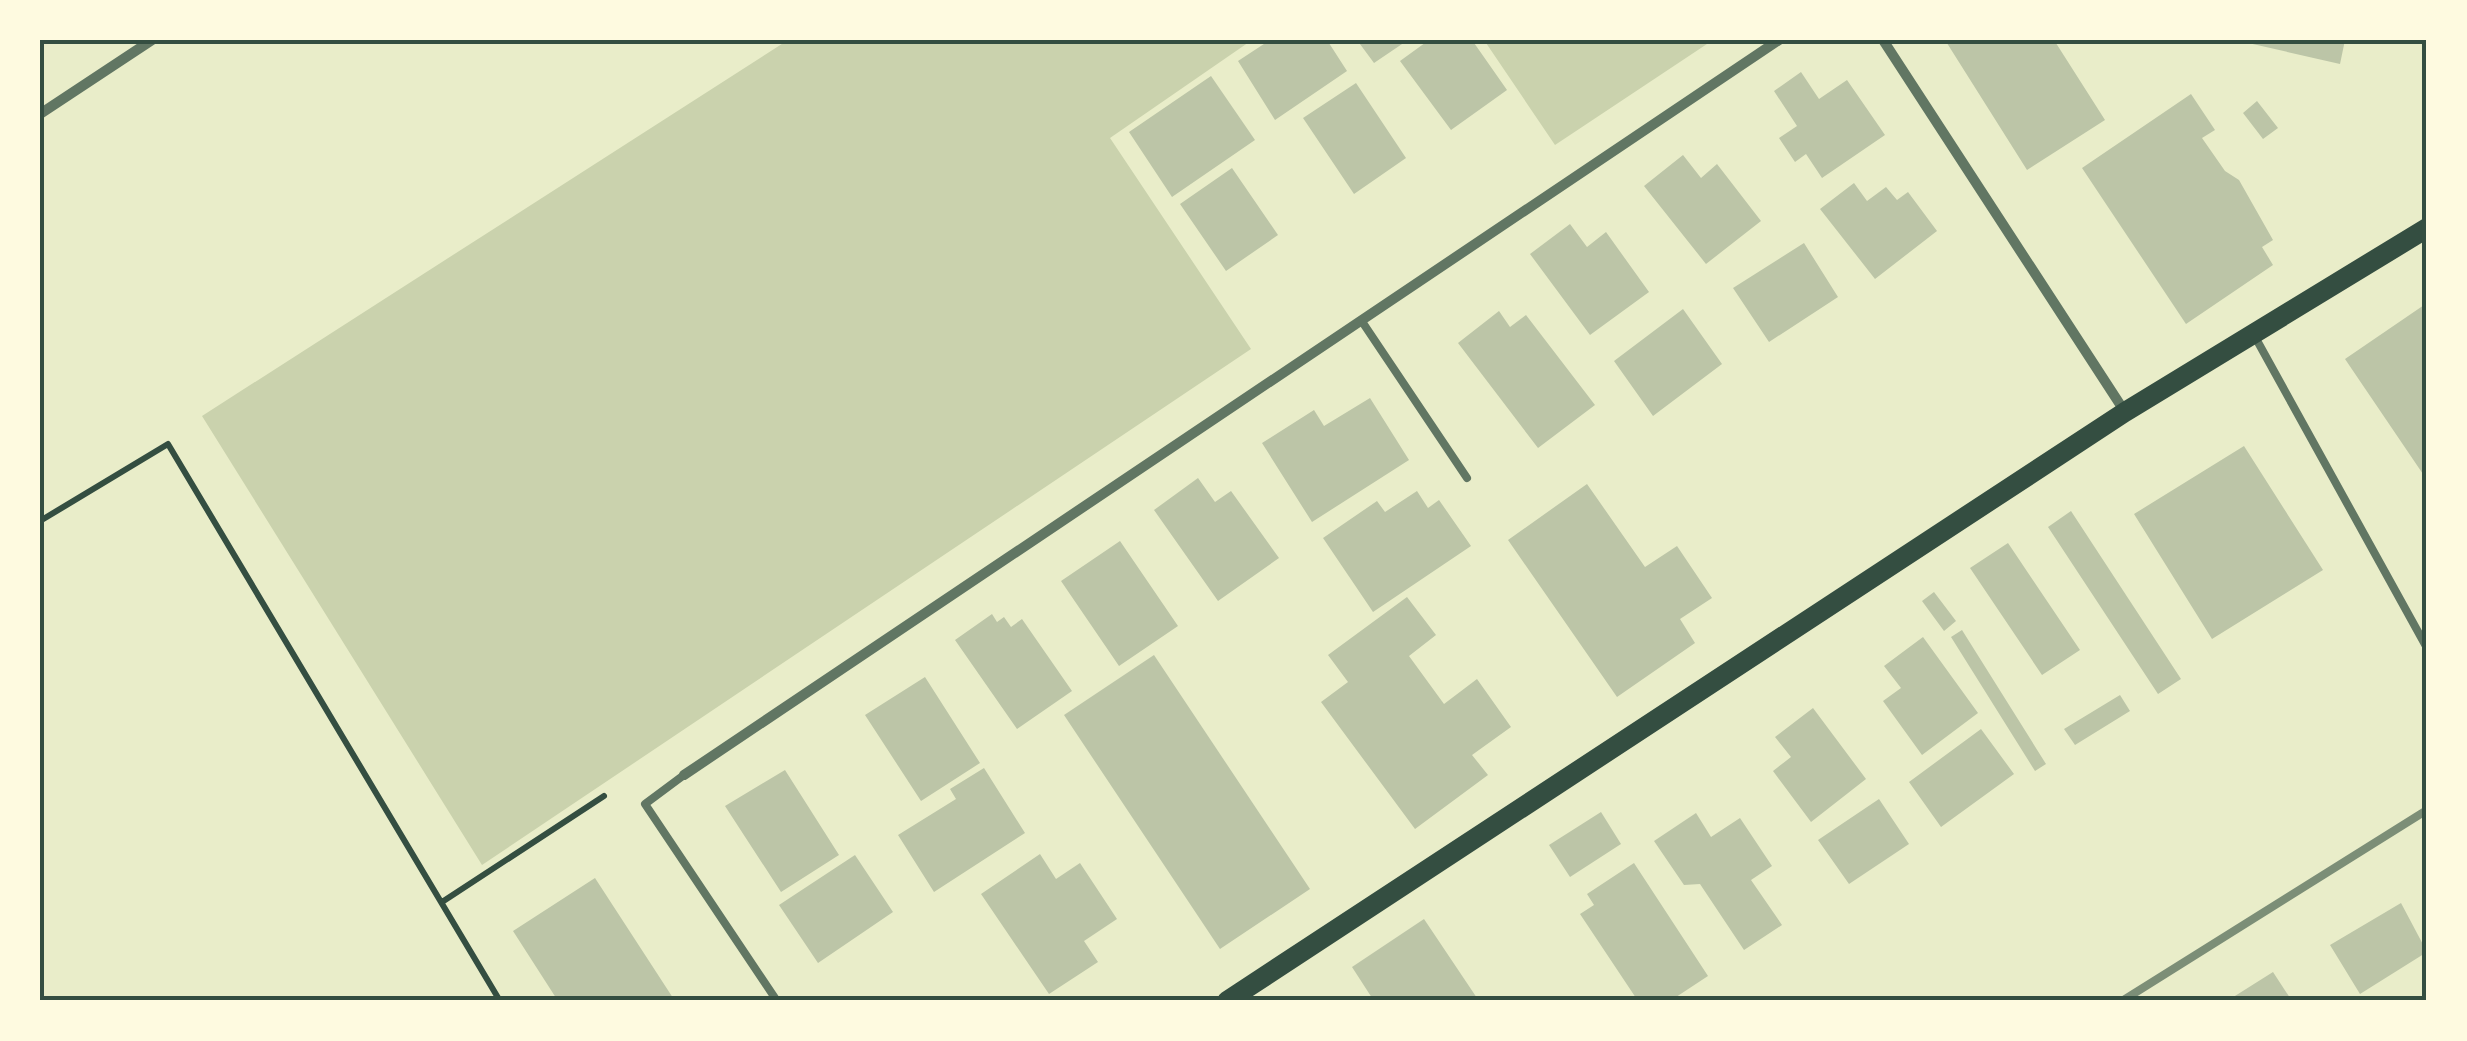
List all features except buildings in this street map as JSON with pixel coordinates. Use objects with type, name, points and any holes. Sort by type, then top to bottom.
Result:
[{"type":"main road","points":[[1227,1001],[2125,412],[2427,228]]},
{"type":"street","points":[[40,114],[152,40]]},
{"type":"street","points":[[684,775],[1779,40]]},
{"type":"street","points":[[1883,40],[2125,412]]},
{"type":"lane","points":[[1363,322],[1467,478]]},
{"type":"lane","points":[[2254,335],[2427,648]]},
{"type":"lane","points":[[684,775],[645,804],[777,1001]]},
{"type":"path","points":[[40,522],[168,444],[500,1001]]},
{"type":"path","points":[[442,902],[620,785]]},
{"type":"green space","points":[[788,40],[1252,40],[1110,138],[1251,349],[482,865],[202,416]]},
{"type":"green space","points":[[1484,40],[1713,40],[1555,145]]},
{"type":"railway","points":[[2122,1001],[2427,810]]}]
